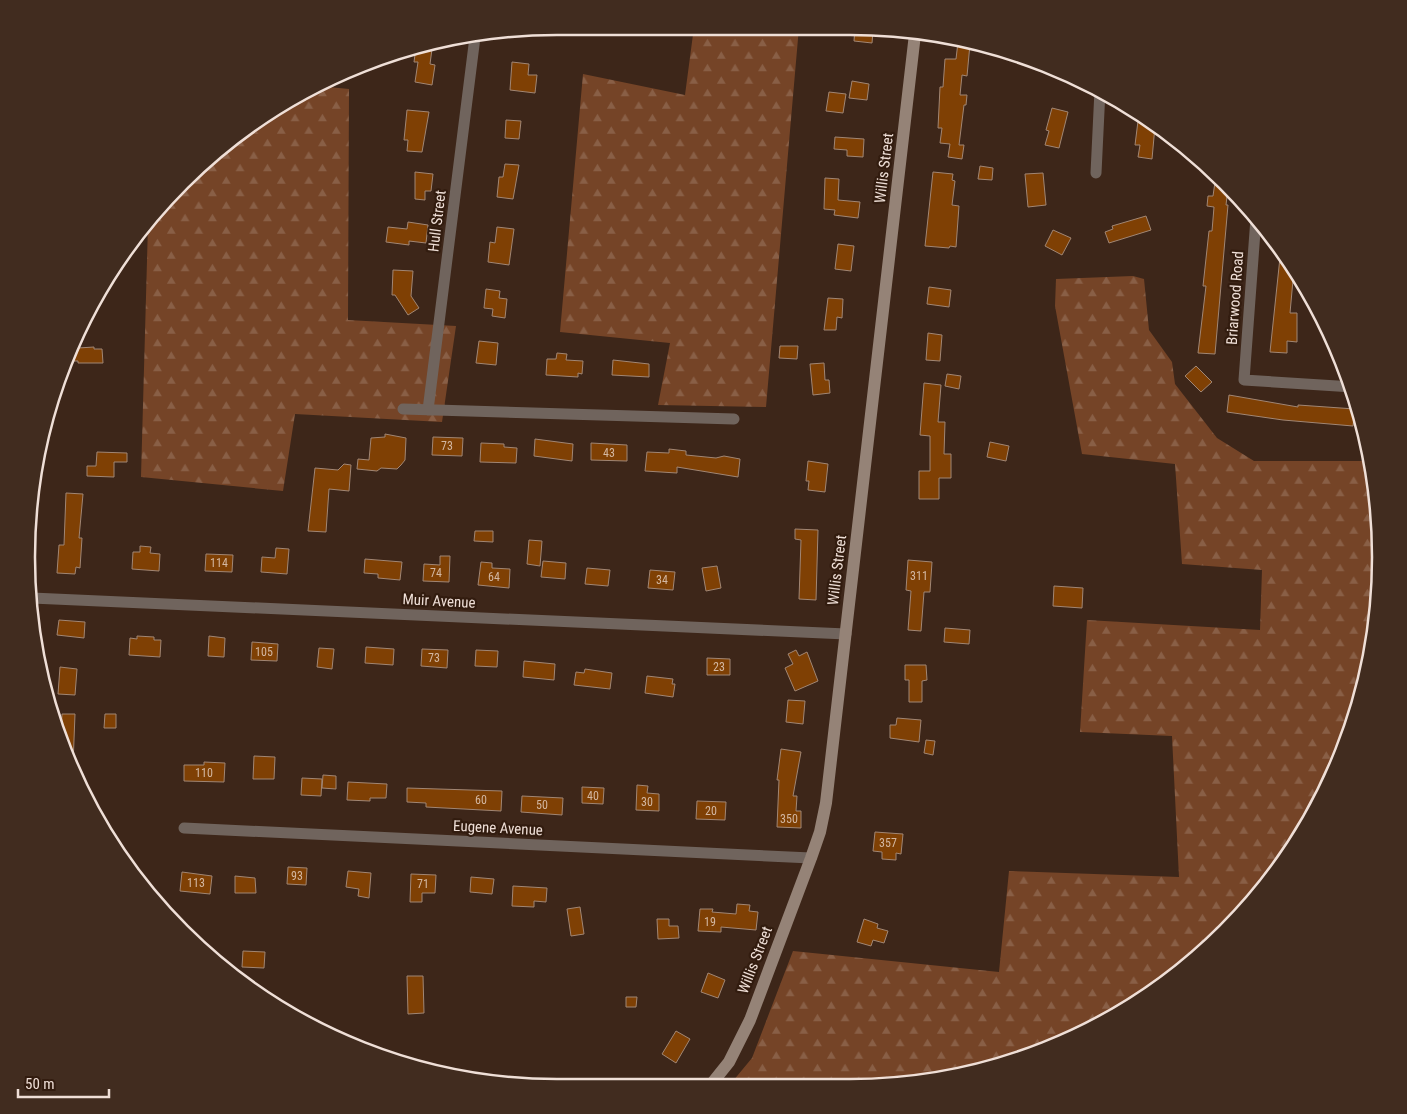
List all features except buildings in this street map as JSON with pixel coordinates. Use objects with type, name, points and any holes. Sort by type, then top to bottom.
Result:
[{"type":"main road","name":"Willis Street","points":[[715,1079],[729,1062],[747,1027],[820,832],[830,778],[915,39]]},
{"type":"street","name":"Hull Street","points":[[428,410],[474,42]]},
{"type":"street","points":[[1096,173],[1100,99]]},
{"type":"street","name":"Briarwood Road","points":[[1255,229],[1244,380],[1343,386]]},
{"type":"street","points":[[403,409],[734,419]]},
{"type":"street","name":"Muir Avenue","points":[[37,598],[846,634]]},
{"type":"street","name":"Eugene Avenue","points":[[184,828],[811,858]]},
{"type":"green space","points":[[693,35],[798,35],[766,407],[658,405],[670,343],[560,332],[583,74],[685,95]]},
{"type":"green space","points":[[330,87],[349,89],[348,320],[456,326],[442,422],[295,414],[283,491],[141,477],[148,233],[188,188],[239,143],[296,105],[326,89]]},
{"type":"green space","points":[[1133,276],[1144,279],[1149,330],[1172,362],[1175,384],[1217,438],[1254,461],[1363,461],[1371,523],[1371,591],[1368,625],[1354,692],[1332,757],[1302,818],[1284,847],[1242,901],[1219,926],[1168,971],[1111,1009],[1050,1039],[1018,1051],[952,1069],[884,1078],[735,1079],[752,1058],[793,951],[999,972],[1009,871],[1179,877],[1172,736],[1080,732],[1087,620],[1260,630],[1262,570],[1182,564],[1175,464],[1082,454],[1055,306],[1056,279]]}]
